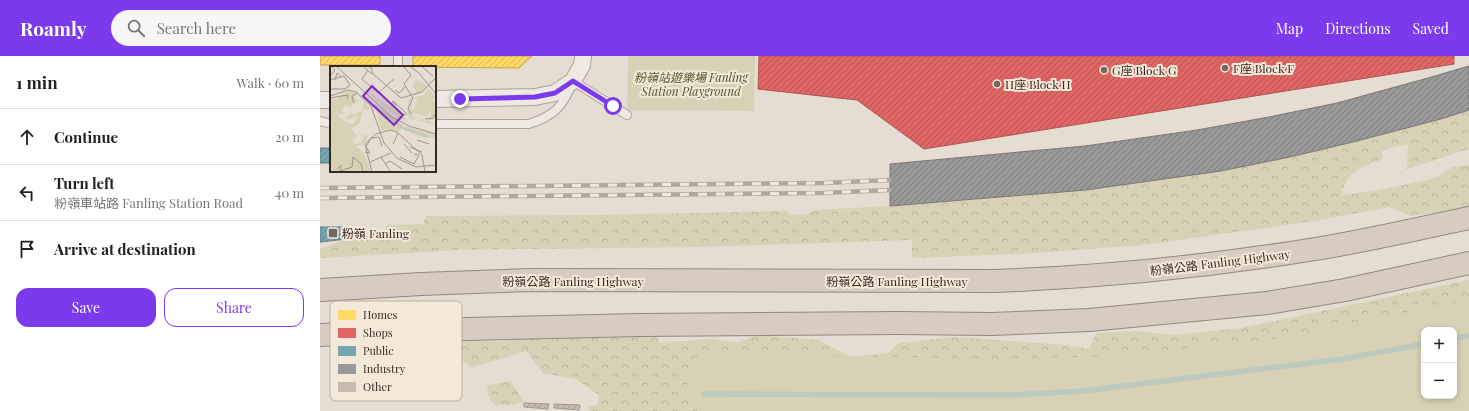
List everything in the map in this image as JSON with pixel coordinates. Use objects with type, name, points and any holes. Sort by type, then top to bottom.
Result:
[{"type":"highway","name":"粉嶺公路 Fanling Highway","points":[[320,290],[421,284],[532,280],[980,281],[1070,278],[1206,265],[1310,250],[1469,218]]},
{"type":"highway","points":[[462,329],[899,323],[992,324],[1089,320],[1267,303],[1345,290],[1469,263]]},
{"type":"highway","points":[[320,335],[330,335]]},
{"type":"street","points":[[436,99],[535,97],[555,93],[573,81],[582,65],[583,56]]},
{"type":"lane","points":[[436,124],[529,124],[544,119],[558,109],[568,95],[573,81],[627,115]]},
{"type":"lane","points":[[320,121],[330,124]]},
{"type":"green space","name":"粉嶺站遊樂場 Fanling Station Playground","points":[[628,56],[755,56],[754,111],[627,110]]},
{"type":"green space","points":[[1469,110],[1469,149],[1407,169],[1408,144],[1382,150],[1382,159],[1356,171],[1347,180],[1342,195],[1374,191],[1436,178],[1452,167],[1469,165],[1469,207],[1411,216],[1389,207],[1315,221],[1143,245],[1021,254],[912,258],[912,240],[698,247],[457,250],[320,258],[320,249],[347,239],[386,234],[386,225],[423,224],[426,216],[598,215],[787,211],[791,215],[807,214],[815,210],[1018,196],[1170,179],[1274,161],[1416,126]]},
{"type":"green space","points":[[1469,280],[1469,406],[1434,411],[590,411],[587,408],[598,404],[599,395],[575,379],[543,373],[526,351],[471,367],[462,361],[462,336],[482,341],[502,342],[511,335],[653,332],[660,343],[708,339],[738,342],[757,335],[818,340],[851,357],[888,353],[899,343],[955,337],[1066,345],[1089,349],[1096,333],[1134,331],[1174,335],[1241,328]]},
{"type":"green space","points":[[1469,300],[1469,411],[698,411],[686,396],[689,366],[701,354],[989,359],[1102,357],[1274,339]]},
{"type":"green space","points":[[510,381],[524,401],[509,405],[494,405],[487,393],[488,385]]},
{"type":"building: Homes","points":[[320,56],[380,56],[380,65],[320,65]]},
{"type":"building: Homes","points":[[413,56],[532,56],[519,68],[413,66]]},
{"type":"building: Homes","name":"H座 Block H","points":[[954,56],[991,56],[991,59],[995,59],[995,56],[1009,56],[1009,58],[1032,57],[1032,66],[1036,66],[1036,72],[1015,72],[1015,78],[1039,77],[1040,88],[1036,88],[1036,95],[1016,96],[1016,108],[997,109],[997,95],[992,95],[993,109],[978,110],[978,96],[956,97],[955,80],[974,79],[974,74],[954,75]]},
{"type":"building: Homes","name":"G座 Block G","points":[[1039,56],[1122,56],[1122,72],[1101,73],[1101,85],[1085,85],[1085,70],[1080,70],[1081,84],[1067,84],[1066,71],[1044,71],[1044,62],[1040,63]]},
{"type":"building: Homes","name":"F座 Block F","points":[[1161,56],[1243,56],[1243,69],[1222,69],[1223,81],[1206,82],[1206,66],[1201,66],[1202,80],[1188,81],[1188,67],[1165,68],[1165,59],[1161,59]]},
{"type":"building: Shops","points":[[759,56],[1454,56],[1454,64],[924,149],[857,100],[758,89]]},
{"type":"building: Public","points":[[320,148],[330,148],[330,163],[320,163]]},
{"type":"building: Public","name":"粉嶺 Fanling","points":[[320,227],[347,227],[347,239],[320,242]]},
{"type":"building: Industry","points":[[1469,66],[1469,110],[1441,119],[1353,142],[1221,171],[1086,190],[890,206],[890,164],[1085,146],[1197,130],[1337,103]]},
{"type":"building: Other","points":[[524,403],[549,404],[548,409],[524,407]]},
{"type":"building: Other","points":[[554,404],[580,405],[579,410],[554,408]]},
{"type":"waterway","points":[[1457,338],[1469,336]]},
{"type":"waterway","points":[[704,394],[1013,395],[1083,391],[1343,359],[1421,345]]},
{"type":"railway","points":[[320,188],[824,183],[890,180]]},
{"type":"railway","points":[[320,198],[822,193],[890,190]]},
{"type":"place","name":"F座 Block F","points":[[1225,68]]},
{"type":"place","name":"G座 Block G","points":[[1104,70]]},
{"type":"place","name":"H座 Block H","points":[[997,84]]},
{"type":"place","name":"粉嶺 Fanling","points":[[333,233]]},
{"type":"route","points":[[460,99],[535,97],[555,93],[573,81],[613,106]]}]
